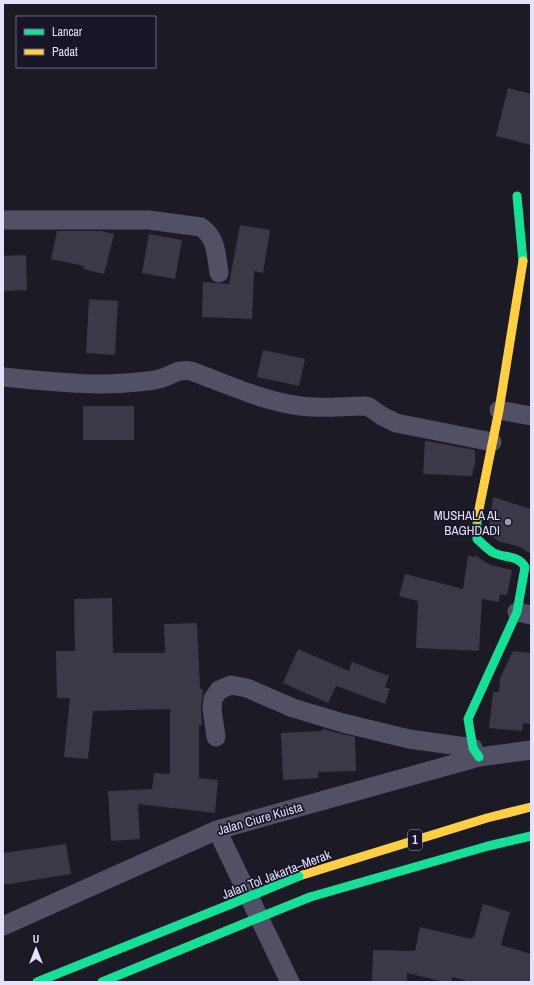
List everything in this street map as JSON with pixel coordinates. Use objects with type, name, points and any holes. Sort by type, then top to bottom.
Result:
[{"type":"main road","points":[[476,753],[468,719],[482,684],[506,638],[524,614],[525,568],[523,563],[519,560],[492,552],[477,539],[476,525],[483,479],[499,410],[523,261],[517,196]]},
{"type":"main road","name":"Jalan Tol Jakarta–Merak","points":[[37,982],[299,876],[486,818],[531,807]]},
{"type":"main road","name":"1","points":[[102,982],[310,897],[488,846],[531,836]]},
{"type":"street","points":[[3,220],[149,220],[201,226],[208,231],[214,242],[219,273]]},
{"type":"street","points":[[3,377],[77,383],[138,382],[165,378],[177,371],[185,370],[276,401],[302,406],[365,406],[396,423],[492,442]]},
{"type":"street","points":[[499,410],[531,416]]},
{"type":"street","points":[[216,737],[212,708],[213,698],[219,690],[231,685],[247,688],[293,708],[343,723],[476,753]]},
{"type":"street","name":"Jalan Ciure Kuista","points":[[3,926],[217,830],[476,753],[531,750]]},
{"type":"street","points":[[217,830],[290,982]]},
{"type":"building","points":[[508,88],[531,94],[531,145],[496,136]]},
{"type":"building","points":[[240,225],[270,230],[263,273],[254,271],[252,319],[202,317],[203,282],[229,284]]},
{"type":"building","points":[[57,231],[101,231],[114,234],[104,274],[83,269],[84,266],[51,259]]},
{"type":"building","points":[[149,234],[182,240],[175,279],[142,273]]},
{"type":"building","points":[[26,255],[27,290],[3,291],[3,256]]},
{"type":"building","points":[[89,299],[118,301],[115,355],[86,353]]},
{"type":"building","points":[[263,350],[305,359],[299,386],[257,377]]},
{"type":"building","points":[[83,406],[134,406],[134,440],[83,440]]},
{"type":"building","points":[[425,441],[475,450],[475,463],[472,476],[423,474]]},
{"type":"building","name":"MUSHALA AL BAGHDADI","points":[[493,497],[531,509],[531,554],[520,547],[498,541],[489,533]]},
{"type":"building","points":[[475,555],[491,565],[512,570],[507,595],[500,594],[499,602],[482,599],[479,651],[416,648],[418,601],[399,596],[405,574],[463,589],[468,556],[475,557]]},
{"type":"building","points":[[112,598],[113,653],[165,653],[164,624],[197,623],[200,689],[203,689],[201,708],[202,725],[199,725],[199,778],[218,780],[215,813],[138,804],[140,839],[111,841],[108,791],[152,789],[154,773],[170,774],[170,709],[93,711],[88,759],[64,757],[70,698],[57,698],[56,651],[75,651],[74,599]]},
{"type":"building","points":[[298,649],[349,671],[352,662],[389,676],[385,687],[390,689],[385,704],[336,686],[328,703],[283,683]]},
{"type":"building","points":[[513,651],[531,653],[531,724],[523,723],[522,731],[489,728],[493,692],[499,692],[500,678]]},
{"type":"building","points":[[322,729],[355,737],[356,771],[318,772],[318,778],[283,780],[281,733],[322,731]]},
{"type":"building","points":[[66,844],[71,874],[3,885],[3,853]]},
{"type":"building","points":[[483,904],[510,912],[501,945],[531,954],[531,982],[470,982],[452,977],[451,982],[444,982],[407,973],[407,982],[372,982],[373,950],[415,951],[420,927],[471,939],[474,937]]},
{"type":"traffic: fast","points":[[517,196],[523,261]]},
{"type":"traffic: fast","points":[[477,519],[477,539],[492,552],[519,560],[525,567],[517,612],[468,719],[473,748],[479,757]]},
{"type":"traffic: fast","points":[[310,897],[488,846],[531,836]]},
{"type":"traffic: fast","points":[[231,904],[299,876]]},
{"type":"traffic: fast","points":[[243,924],[310,897]]},
{"type":"traffic: fast","points":[[37,982],[231,904]]},
{"type":"traffic: fast","points":[[102,982],[243,924]]},
{"type":"traffic: slow","points":[[477,519],[499,410],[523,261]]},
{"type":"traffic: slow","points":[[299,876],[487,818],[531,807]]},
{"type":"place","name":"MUSHALA AL BAGHDADI","points":[[508,522]]}]
